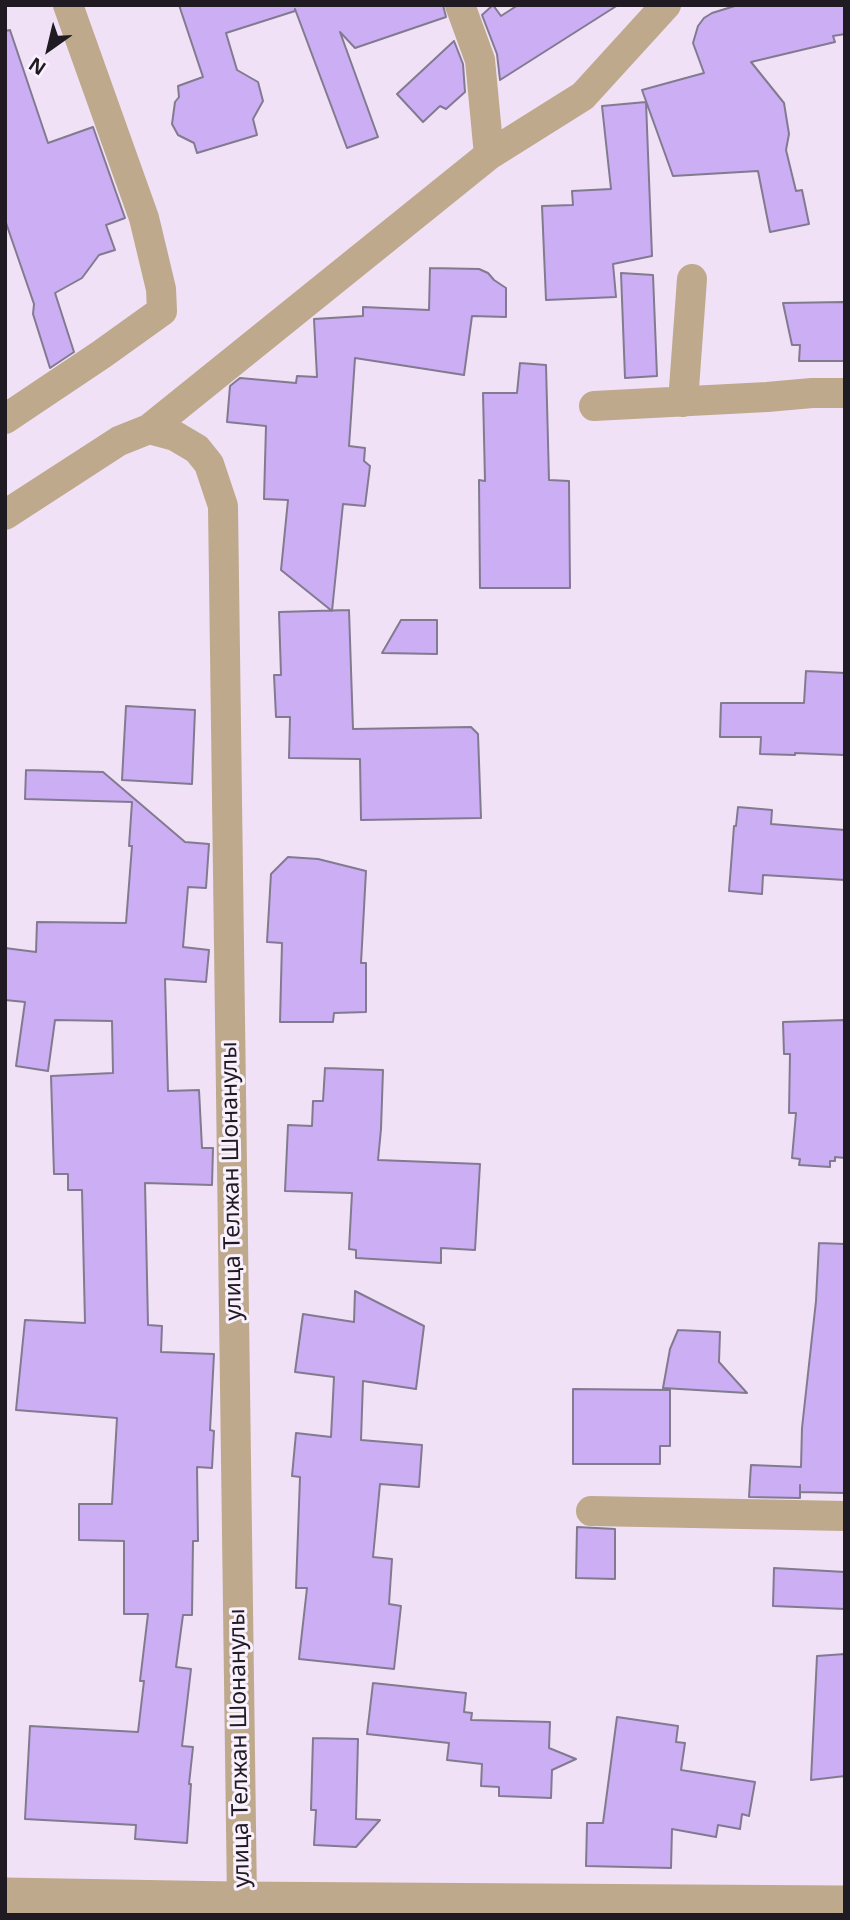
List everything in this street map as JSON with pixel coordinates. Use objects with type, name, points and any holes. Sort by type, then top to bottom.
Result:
[{"type":"street","points":[[5,419],[162,311],[161,289],[144,218],[68,5]]},
{"type":"street","points":[[460,5],[480,60],[489,155]]},
{"type":"street","points":[[5,515],[119,441],[149,429],[489,155],[583,96],[666,5]]},
{"type":"street","points":[[683,402],[692,279]]},
{"type":"street","points":[[594,406],[845,393]]},
{"type":"street","name":"улица Телжан Шонанулы","points":[[149,429],[175,436],[197,449],[209,464],[223,506],[237,1905]]},
{"type":"street","points":[[591,1511],[845,1516]]},
{"type":"street","points":[[5,1896],[237,1905],[845,1905]]},
{"type":"building","points":[[179,5],[443,5],[446,17],[355,48],[340,32],[378,137],[347,148],[295,9],[226,33],[237,70],[258,82],[263,101],[253,119],[257,135],[197,153],[194,143],[178,135],[172,124],[175,102],[179,97],[178,86],[203,77]]},
{"type":"building","points":[[493,5],[501,16],[518,5],[618,5],[500,80],[497,54],[482,15]]},
{"type":"building","points":[[738,5],[845,5],[845,34],[833,36],[835,42],[751,62],[784,103],[789,134],[786,150],[796,191],[802,190],[809,224],[770,232],[758,171],[673,176],[642,90],[704,73],[693,43],[698,26],[712,13]]},
{"type":"building","points":[[10,30],[48,143],[93,127],[125,218],[106,225],[115,250],[99,255],[82,278],[55,293],[74,352],[50,368],[33,314],[34,304],[5,220],[5,31]]},
{"type":"building","points":[[454,41],[463,64],[465,92],[446,109],[440,106],[423,122],[397,94]]},
{"type":"building","points":[[646,102],[652,256],[613,264],[616,297],[546,300],[542,206],[573,205],[572,191],[611,189],[602,106]]},
{"type":"building","points":[[430,268],[479,269],[488,273],[506,288],[506,317],[472,316],[464,375],[355,358],[349,446],[365,448],[364,461],[370,466],[365,506],[343,504],[332,611],[281,570],[288,500],[264,499],[266,426],[227,422],[230,386],[240,378],[296,383],[297,376],[317,377],[314,319],[363,316],[363,307],[429,310]]},
{"type":"building","points":[[621,273],[653,275],[657,376],[625,378]]},
{"type":"building","points":[[844,302],[844,361],[799,361],[800,345],[792,345],[783,303]]},
{"type":"building","points":[[520,363],[546,365],[549,480],[569,481],[570,588],[480,588],[479,480],[485,481],[483,393],[517,393]]},
{"type":"building","points":[[349,610],[353,729],[471,727],[478,734],[481,818],[361,820],[360,759],[289,758],[290,717],[276,717],[274,675],[281,675],[279,612]]},
{"type":"building","points":[[401,620],[437,620],[437,654],[382,653]]},
{"type":"building","points":[[806,671],[845,673],[845,755],[760,754],[761,737],[720,737],[721,703],[804,703]]},
{"type":"building","points":[[126,706],[195,710],[192,784],[122,780]]},
{"type":"building","points":[[26,770],[103,772],[185,842],[209,844],[206,888],[188,887],[183,947],[209,950],[206,982],[165,979],[168,1091],[199,1090],[202,1148],[213,1148],[212,1185],[145,1183],[148,1325],[162,1326],[161,1352],[214,1354],[210,1430],[214,1431],[212,1468],[197,1467],[198,1541],[193,1541],[192,1615],[183,1615],[176,1667],[191,1669],[182,1746],[193,1747],[187,1843],[135,1839],[136,1825],[25,1819],[30,1726],[138,1732],[144,1681],[140,1681],[148,1614],[124,1614],[124,1541],[79,1540],[79,1504],[112,1504],[117,1418],[16,1410],[25,1320],[85,1323],[82,1190],[68,1190],[68,1174],[54,1174],[51,1076],[113,1073],[112,1021],[55,1020],[48,1071],[16,1066],[25,1002],[5,1000],[5,948],[36,952],[37,922],[126,923],[132,846],[129,846],[132,802],[25,799]]},
{"type":"building","points":[[738,807],[772,810],[771,824],[845,830],[845,880],[763,875],[762,894],[729,891]]},
{"type":"building","points":[[288,857],[318,859],[366,871],[361,963],[366,963],[366,1012],[334,1013],[333,1022],[280,1022],[282,943],[267,942],[271,874]]},
{"type":"building","points":[[845,1020],[845,1158],[835,1157],[835,1161],[830,1161],[830,1167],[799,1165],[800,1159],[792,1158],[796,1113],[789,1113],[790,1054],[784,1054],[783,1022]]},
{"type":"building","points":[[325,1068],[383,1070],[378,1160],[480,1164],[475,1250],[441,1248],[441,1263],[356,1258],[356,1250],[349,1249],[352,1193],[285,1191],[288,1125],[312,1126],[313,1101],[323,1101]]},
{"type":"building","points":[[819,1243],[845,1244],[845,1493],[800,1492],[800,1498],[749,1497],[751,1465],[801,1467],[802,1428],[816,1301]]},
{"type":"building","points":[[355,1291],[424,1326],[416,1389],[363,1381],[361,1440],[422,1445],[419,1487],[380,1484],[373,1557],[392,1559],[389,1604],[401,1606],[394,1669],[299,1659],[307,1588],[296,1588],[300,1477],[292,1476],[296,1433],[331,1437],[334,1377],[295,1372],[303,1314],[354,1322]]},
{"type":"building","points":[[678,1330],[720,1332],[719,1362],[747,1393],[663,1388],[670,1349]]},
{"type":"building","points":[[573,1389],[670,1390],[670,1446],[660,1446],[660,1464],[573,1464]]},
{"type":"building","points":[[577,1527],[615,1529],[615,1579],[576,1578]]},
{"type":"building","points":[[774,1568],[845,1572],[845,1609],[773,1606]]},
{"type":"building","points":[[845,1654],[845,1776],[811,1780],[817,1656]]},
{"type":"building","points":[[373,1683],[466,1693],[464,1712],[472,1713],[471,1720],[550,1722],[549,1748],[576,1759],[552,1770],[551,1798],[499,1796],[499,1787],[481,1786],[482,1764],[447,1760],[449,1743],[367,1734]]},
{"type":"building","points":[[617,1717],[678,1726],[676,1742],[685,1743],[681,1770],[755,1782],[749,1816],[742,1814],[740,1829],[718,1825],[716,1837],[672,1829],[671,1868],[586,1866],[587,1823],[603,1823]]},
{"type":"building","points":[[313,1738],[358,1739],[356,1819],[380,1820],[356,1847],[314,1845],[316,1810],[311,1810]]}]
